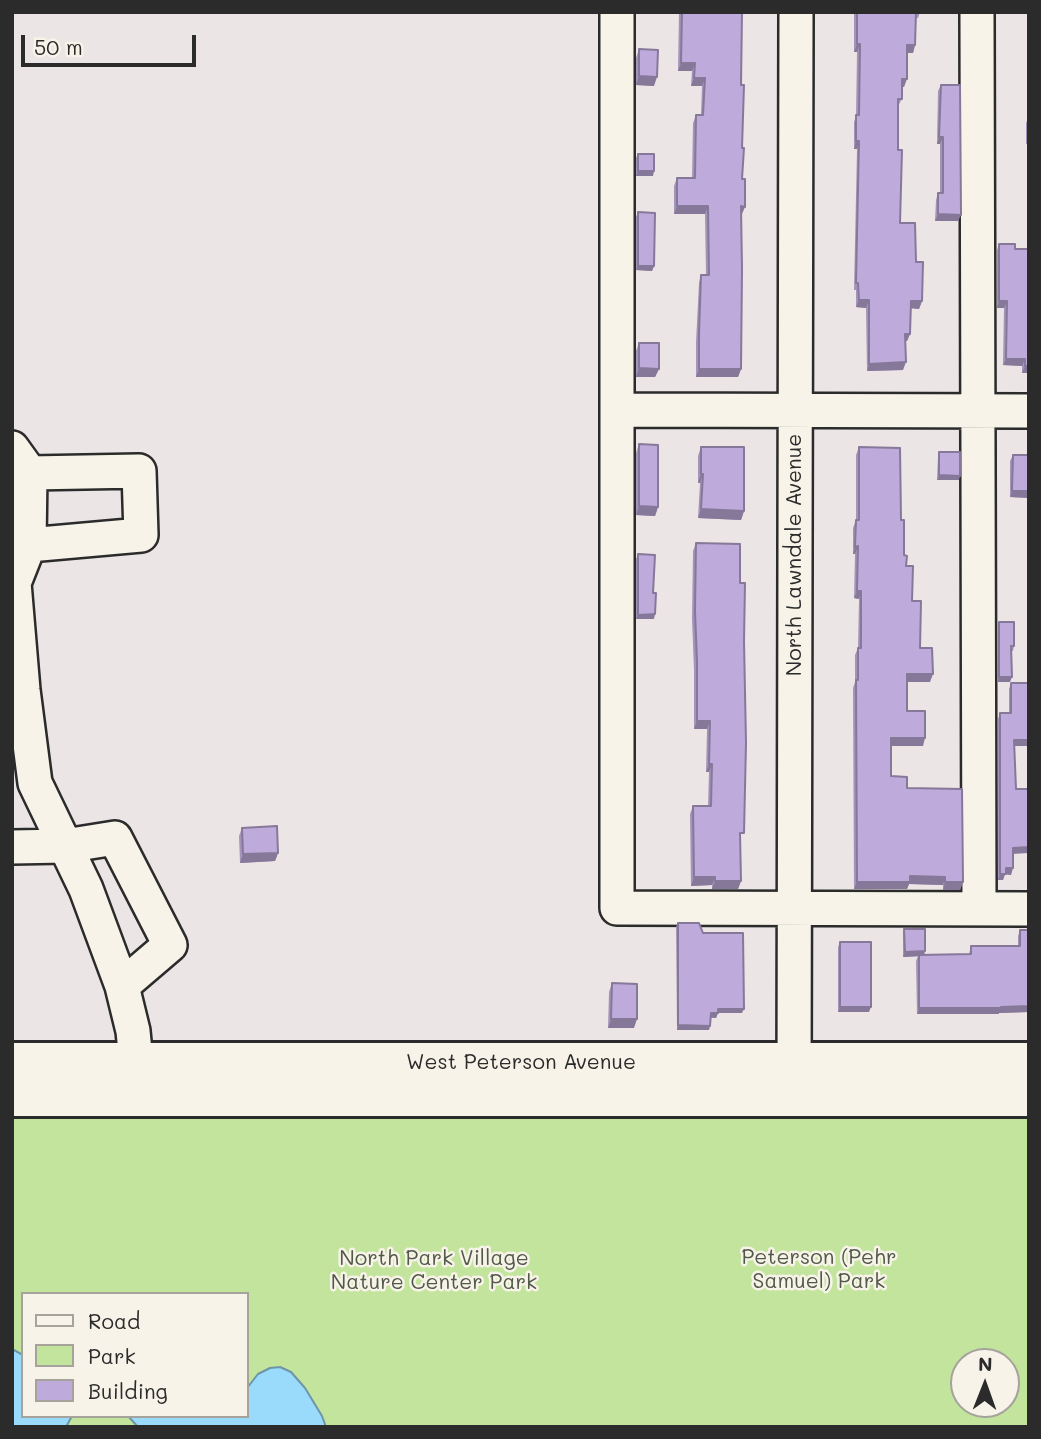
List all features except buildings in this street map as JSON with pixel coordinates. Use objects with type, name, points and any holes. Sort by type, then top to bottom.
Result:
[{"type":"main road","name":"West Peterson Avenue","points":[[12,1062],[136,1079],[794,1080],[1029,1097]]},
{"type":"main road","name":"West Peterson Avenue","points":[[794,1080],[1029,1062]]},
{"type":"main road","name":"West Peterson Avenue","points":[[12,1097],[136,1079]]},
{"type":"street","points":[[617,12],[617,908],[1029,909]]},
{"type":"street","name":"North Lawndale Avenue","points":[[794,1080],[796,12]]},
{"type":"street","points":[[977,12],[979,909]]},
{"type":"street","points":[[617,411],[1029,411]]},
{"type":"street","points":[[29,545],[141,535],[139,471],[21,461],[29,545],[14,583],[23,690],[35,783],[86,889],[122,986],[133,1031],[136,1079]]},
{"type":"street","points":[[12,847],[65,846],[115,838],[170,945],[122,986]]},
{"type":"green space","points":[[12,1113],[1029,1113],[1029,1427],[12,1427]]},
{"type":"water","points":[[12,1349],[21,1354],[21,1418],[71,1418],[66,1427],[12,1427]]},
{"type":"water","points":[[280,1367],[291,1372],[305,1388],[326,1427],[138,1427],[130,1418],[248,1418],[248,1387],[258,1374]]},
{"type":"park label","name":"Peterson (Pehr Samuel) Park","points":[[819,1270]]},
{"type":"park label","name":"North Park Village Nature Center Park","points":[[434,1271]]}]
